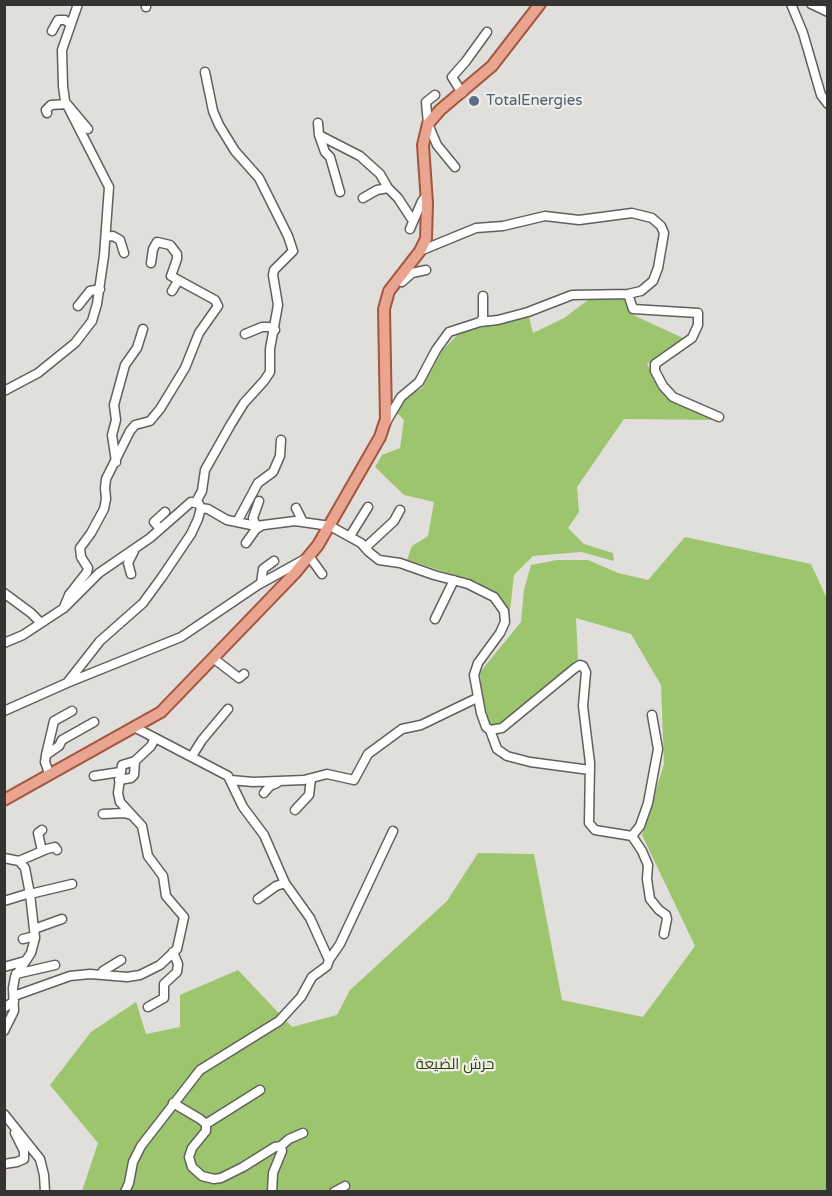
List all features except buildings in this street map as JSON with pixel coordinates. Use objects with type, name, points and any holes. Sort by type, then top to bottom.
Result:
[{"type":"main road","points":[[4,800],[49,773],[136,728],[167,707],[309,557],[330,526],[380,437],[384,424],[387,409],[384,309],[389,291],[420,251],[427,231],[423,145],[428,124],[440,110],[492,66],[540,4]]},
{"type":"street","points":[[4,391],[43,370],[80,338],[95,315],[100,289],[109,187],[64,94],[61,54],[78,4]]},
{"type":"street","points":[[791,4],[803,33],[821,95],[828,104]]},
{"type":"street","points":[[811,4],[828,12]]},
{"type":"street","points":[[52,31],[58,20],[65,20],[70,24]]},
{"type":"street","points":[[462,93],[449,74],[466,61],[487,32]]},
{"type":"street","points":[[67,683],[100,641],[136,609],[152,591],[191,534],[205,470],[244,403],[270,372],[270,349],[278,305],[273,275],[274,270],[290,256],[293,248],[259,178],[235,151],[219,125],[213,111],[205,72]]},
{"type":"street","points":[[435,95],[426,102],[428,124],[437,145],[455,167]]},
{"type":"street","points":[[43,111],[51,105],[67,104]]},
{"type":"street","points":[[67,104],[88,129]]},
{"type":"street","points":[[318,123],[325,152],[340,192]]},
{"type":"street","points":[[320,135],[337,145],[352,150],[370,164],[384,178],[388,188],[398,198],[412,225],[427,195]]},
{"type":"street","points":[[328,155],[336,150],[337,145]]},
{"type":"street","points":[[363,198],[377,190],[388,188]]},
{"type":"street","points":[[384,424],[392,415],[401,397],[415,387],[421,379],[436,350],[449,332],[480,322],[498,320],[573,296],[628,294],[641,291],[652,281],[660,261],[664,233],[657,221],[632,213],[579,220],[545,216],[503,226],[476,228],[420,251]]},
{"type":"street","points":[[106,237],[113,236],[120,240],[124,253]]},
{"type":"street","points":[[64,608],[69,595],[87,572],[88,568],[81,557],[80,548],[92,533],[104,509],[105,483],[132,428],[150,421],[164,403],[185,368],[199,333],[218,306],[215,300],[171,276],[177,254],[170,245],[157,242],[153,249],[151,263]]},
{"type":"street","points":[[397,279],[402,282],[412,273],[426,270]]},
{"type":"street","points":[[172,291],[178,281]]},
{"type":"street","points":[[78,306],[90,291],[100,289]]},
{"type":"street","points":[[628,294],[633,309],[698,313],[698,326],[692,338],[655,364],[655,370],[663,386],[673,397],[719,417]]},
{"type":"street","points":[[480,322],[483,318],[483,296]]},
{"type":"street","points":[[245,334],[262,327],[275,330]]},
{"type":"street","points":[[116,462],[112,435],[115,422],[114,405],[125,365],[137,348],[143,329]]},
{"type":"street","points":[[237,522],[258,483],[273,472],[280,456],[281,440]]},
{"type":"street","points":[[259,501],[253,518],[259,526]]},
{"type":"street","points":[[4,643],[20,637],[64,608],[99,573],[134,550],[186,505],[199,505],[223,518],[259,526],[278,522],[303,522],[330,526],[366,547],[379,560],[400,563],[468,584],[501,603],[506,616],[500,633],[475,670],[477,698],[484,722],[490,730],[497,749],[507,756],[530,762],[590,770]]},
{"type":"street","points":[[347,537],[368,507]]},
{"type":"street","points":[[296,508],[303,522]]},
{"type":"street","points":[[366,547],[394,521],[400,510]]},
{"type":"street","points":[[160,529],[154,522],[165,512]]},
{"type":"street","points":[[246,543],[259,526]]},
{"type":"street","points":[[131,574],[128,563],[134,550]]},
{"type":"street","points":[[4,711],[181,637],[261,583],[309,557],[322,574]]},
{"type":"street","points":[[261,583],[263,569],[274,561]]},
{"type":"street","points":[[435,619],[454,580]]},
{"type":"street","points":[[5,595],[41,623]]},
{"type":"street","points":[[213,658],[239,678],[244,674]]},
{"type":"street","points":[[490,730],[497,730],[506,725],[575,668],[582,665],[586,672],[583,706],[590,770],[588,806],[591,827],[606,833],[632,836],[648,865],[647,879],[650,899],[667,918],[664,934]]},
{"type":"street","points":[[231,780],[253,782],[311,779],[327,774],[354,780],[368,754],[402,729],[421,725],[477,698]]},
{"type":"street","points":[[192,756],[228,709]]},
{"type":"street","points":[[49,773],[45,762],[54,721],[72,711]]},
{"type":"street","points":[[632,836],[640,826],[648,803],[658,749],[652,715]]},
{"type":"street","points":[[46,754],[60,746],[62,740],[94,722]]},
{"type":"street","points":[[136,728],[224,772],[231,780],[243,807],[264,836],[285,883],[310,918],[329,960]]},
{"type":"street","points":[[11,993],[70,976],[127,977],[140,975],[159,965],[173,952],[179,941],[184,917],[166,896],[163,876],[148,856],[142,826],[120,802],[118,793],[122,765],[135,761],[151,746],[155,738]]},
{"type":"street","points":[[94,776],[131,778],[134,775],[135,761]]},
{"type":"street","points":[[294,810],[309,795],[311,779]]},
{"type":"street","points":[[264,793],[279,781]]},
{"type":"street","points":[[103,814],[131,815]]},
{"type":"street","points":[[42,830],[38,833],[42,851]]},
{"type":"street","points":[[125,1191],[136,1155],[200,1070],[279,1021],[301,997],[312,977],[327,966],[340,945],[393,831]]},
{"type":"street","points":[[4,858],[19,861],[42,851],[55,847],[57,849]]},
{"type":"street","points":[[4,1008],[16,974],[33,947],[30,893],[25,868],[19,861]]},
{"type":"street","points":[[258,899],[276,886],[285,883]]},
{"type":"street","points":[[4,901],[48,888],[72,884]]},
{"type":"street","points":[[23,939],[62,920]]},
{"type":"street","points":[[148,1007],[164,998],[164,984],[177,972],[178,964],[173,952]]},
{"type":"street","points":[[101,975],[103,971],[121,960]]},
{"type":"street","points":[[4,967],[25,962]]},
{"type":"street","points":[[16,974],[55,966]]},
{"type":"street","points":[[4,1031],[14,1011],[11,993]]},
{"type":"street","points":[[206,1124],[260,1090]]},
{"type":"street","points":[[173,1103],[206,1124]]},
{"type":"street","points":[[4,1164],[24,1159],[25,1155],[6,1117]]},
{"type":"street","points":[[6,1117],[40,1159],[45,1191]]},
{"type":"street","points":[[206,1124],[206,1131],[192,1148],[189,1157],[192,1167],[207,1178],[221,1178],[303,1133]]},
{"type":"street","points":[[272,1191],[273,1173],[282,1151],[281,1146]]},
{"type":"street","points":[[334,1191],[345,1186]]},
{"type":"green space","points":[[622,296],[631,314],[685,339],[647,364],[665,397],[719,420],[624,419],[577,487],[579,512],[568,528],[584,544],[613,553],[614,561],[581,552],[533,556],[514,575],[509,619],[503,601],[477,582],[407,560],[412,546],[428,536],[434,502],[404,495],[375,467],[382,455],[400,448],[404,420],[397,413],[406,398],[422,388],[441,352],[459,333],[528,313],[533,333],[564,318],[588,300]]},
{"type":"green space","name":"حرش الضيعة","points":[[685,537],[811,564],[828,601],[827,1191],[82,1191],[98,1143],[50,1085],[91,1032],[136,1002],[146,1034],[180,1027],[180,995],[238,970],[292,1027],[337,1015],[350,990],[447,901],[478,853],[534,854],[562,1000],[643,1017],[695,946],[642,835],[664,764],[661,685],[631,634],[576,618],[578,659],[499,725],[490,725],[481,693],[480,672],[521,622],[524,590],[531,565],[557,560],[588,560],[618,573],[648,580]]},
{"type":"place","name":"TotalEnergies","points":[[474,101]]}]
